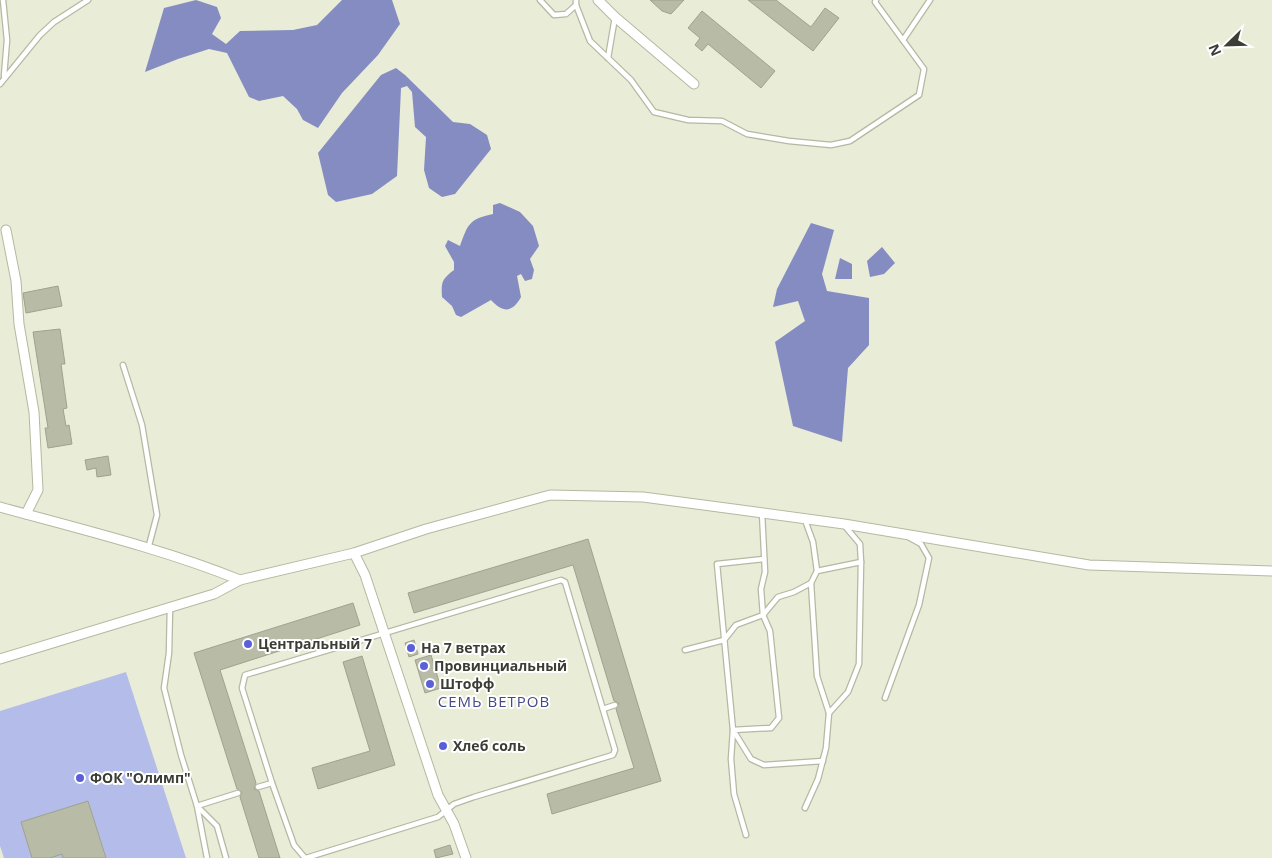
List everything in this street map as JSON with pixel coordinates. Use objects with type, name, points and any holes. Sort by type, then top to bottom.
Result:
[{"type":"street","points":[[600,1],[615,17],[694,84]]},
{"type":"street","points":[[6,230],[16,281],[19,324],[34,412],[38,490],[26,514]]},
{"type":"street","points":[[0,659],[214,594],[240,580],[354,553],[426,529],[550,495],[643,497],[844,524],[1089,565],[1272,571]]},
{"type":"street","points":[[0,507],[148,549],[240,580]]},
{"type":"street","points":[[354,553],[365,575],[438,795],[454,824],[466,858]]},
{"type":"lane","points":[[2,0],[7,40],[4,77]]},
{"type":"lane","points":[[0,84],[40,35],[54,22],[88,0]]},
{"type":"lane","points":[[540,0],[554,15],[566,14],[576,3],[590,41],[631,80],[654,112],[688,120],[722,121],[747,134],[789,141],[832,145],[850,142],[919,95],[924,69],[874,1]]},
{"type":"lane","points":[[903,40],[930,0]]},
{"type":"lane","points":[[608,58],[615,17]]},
{"type":"lane","points":[[123,365],[142,425],[157,515],[148,549]]},
{"type":"lane","points":[[733,730],[771,728],[779,718],[770,631],[762,615],[761,589],[765,572],[762,513]]},
{"type":"lane","points":[[804,518],[813,542],[817,571],[811,583],[817,676],[829,713],[823,761],[818,779],[805,808]]},
{"type":"lane","points":[[829,713],[848,692],[859,664],[860,544],[844,524]]},
{"type":"lane","points":[[885,698],[918,605],[929,558],[921,544],[905,535]]},
{"type":"lane","points":[[746,835],[734,794],[731,759],[733,730],[717,564],[764,558]]},
{"type":"lane","points":[[817,571],[861,562]]},
{"type":"lane","points":[[561,580],[565,582],[604,709],[615,750],[613,755],[474,797],[454,804],[438,817],[306,858],[294,845],[242,688],[245,675],[561,580]]},
{"type":"lane","points":[[685,650],[724,640],[736,625],[762,615],[778,597],[794,592],[811,583]]},
{"type":"lane","points":[[170,608],[170,653],[164,688],[181,755],[197,806],[207,858]]},
{"type":"lane","points":[[604,709],[615,705]]},
{"type":"lane","points":[[733,730],[751,759],[764,765],[823,761]]},
{"type":"lane","points":[[258,788],[272,783]]},
{"type":"lane","points":[[197,806],[238,793]]},
{"type":"lane","points":[[197,806],[217,826],[226,858]]},
{"type":"shaded area","points":[[196,0],[217,7],[221,18],[212,34],[226,44],[240,31],[293,30],[317,25],[342,0],[392,0],[400,24],[378,55],[342,93],[318,128],[303,120],[297,109],[283,96],[259,101],[249,97],[227,53],[209,49],[145,72],[164,8]]},
{"type":"shaded area","points":[[396,68],[453,122],[470,124],[487,135],[491,149],[455,194],[442,197],[429,188],[424,170],[426,137],[415,127],[412,92],[407,86],[401,88],[397,176],[372,194],[336,202],[328,195],[318,153],[381,75]]},
{"type":"shaded area","points":[[500,203],[520,212],[533,226],[539,246],[530,259],[534,270],[532,279],[525,281],[521,274],[517,276],[521,297],[511,308],[503,309],[491,300],[461,317],[456,315],[452,306],[442,297],[443,281],[454,270],[454,262],[445,246],[448,240],[460,246],[470,224],[479,218],[493,214],[493,205]]},
{"type":"shaded area","points":[[811,223],[834,230],[822,274],[827,291],[869,298],[869,345],[848,368],[842,442],[793,426],[775,342],[805,321],[798,301],[773,307],[777,289]]},
{"type":"shaded area","points":[[882,247],[895,263],[884,274],[870,277],[867,261]]},
{"type":"shaded area","points":[[840,258],[852,264],[852,279],[835,279]]},
{"type":"shaded area","name":"ФОК \"Олимп\"","points":[[126,672],[186,858],[4,858],[0,846],[0,711]]},
{"type":"building","points":[[650,0],[684,0],[671,14],[662,11]]},
{"type":"building","points":[[748,0],[776,0],[811,27],[825,8],[839,18],[813,51]]},
{"type":"building","points":[[702,11],[775,71],[761,88],[708,44],[702,51],[695,45],[700,38],[688,28]]},
{"type":"building","points":[[58,286],[62,306],[26,313],[23,293]]},
{"type":"building","points":[[60,329],[65,364],[61,364],[67,408],[63,409],[66,426],[69,425],[72,444],[48,448],[45,428],[48,428],[33,332]]},
{"type":"building","points":[[108,456],[111,475],[97,477],[96,468],[87,470],[85,460]]},
{"type":"building","points":[[588,539],[661,781],[552,814],[547,794],[634,768],[616,709],[619,704],[614,701],[573,565],[414,613],[408,593]]},
{"type":"building","points":[[353,603],[360,625],[220,670],[256,783],[254,789],[259,791],[280,858],[259,858],[240,797],[242,792],[237,789],[194,653]]},
{"type":"building","name":"На 7 ветрах","points":[[414,640],[418,654],[409,657],[405,643]]},
{"type":"building","points":[[431,655],[441,688],[425,693],[415,660]]},
{"type":"building","points":[[362,656],[395,765],[318,789],[312,768],[370,751],[343,662]]},
{"type":"building","points":[[88,801],[106,858],[63,858],[62,854],[50,858],[32,858],[21,822]]},
{"type":"building","points":[[450,845],[453,854],[436,858],[434,850]]},
{"type":"place","name":"Центральный 7","points":[[248,644]]},
{"type":"place","name":"На 7 ветрах","points":[[411,648]]},
{"type":"place","name":"Провинциальный","points":[[424,666]]},
{"type":"place","name":"Штофф","points":[[430,684]]},
{"type":"place","name":"Хлеб соль","points":[[443,746]]},
{"type":"place","name":"ФОК \"Олимп\"","points":[[80,778]]},
{"type":"district","name":"СЕМЬ ВЕТРОВ","points":[[494,702]]}]
